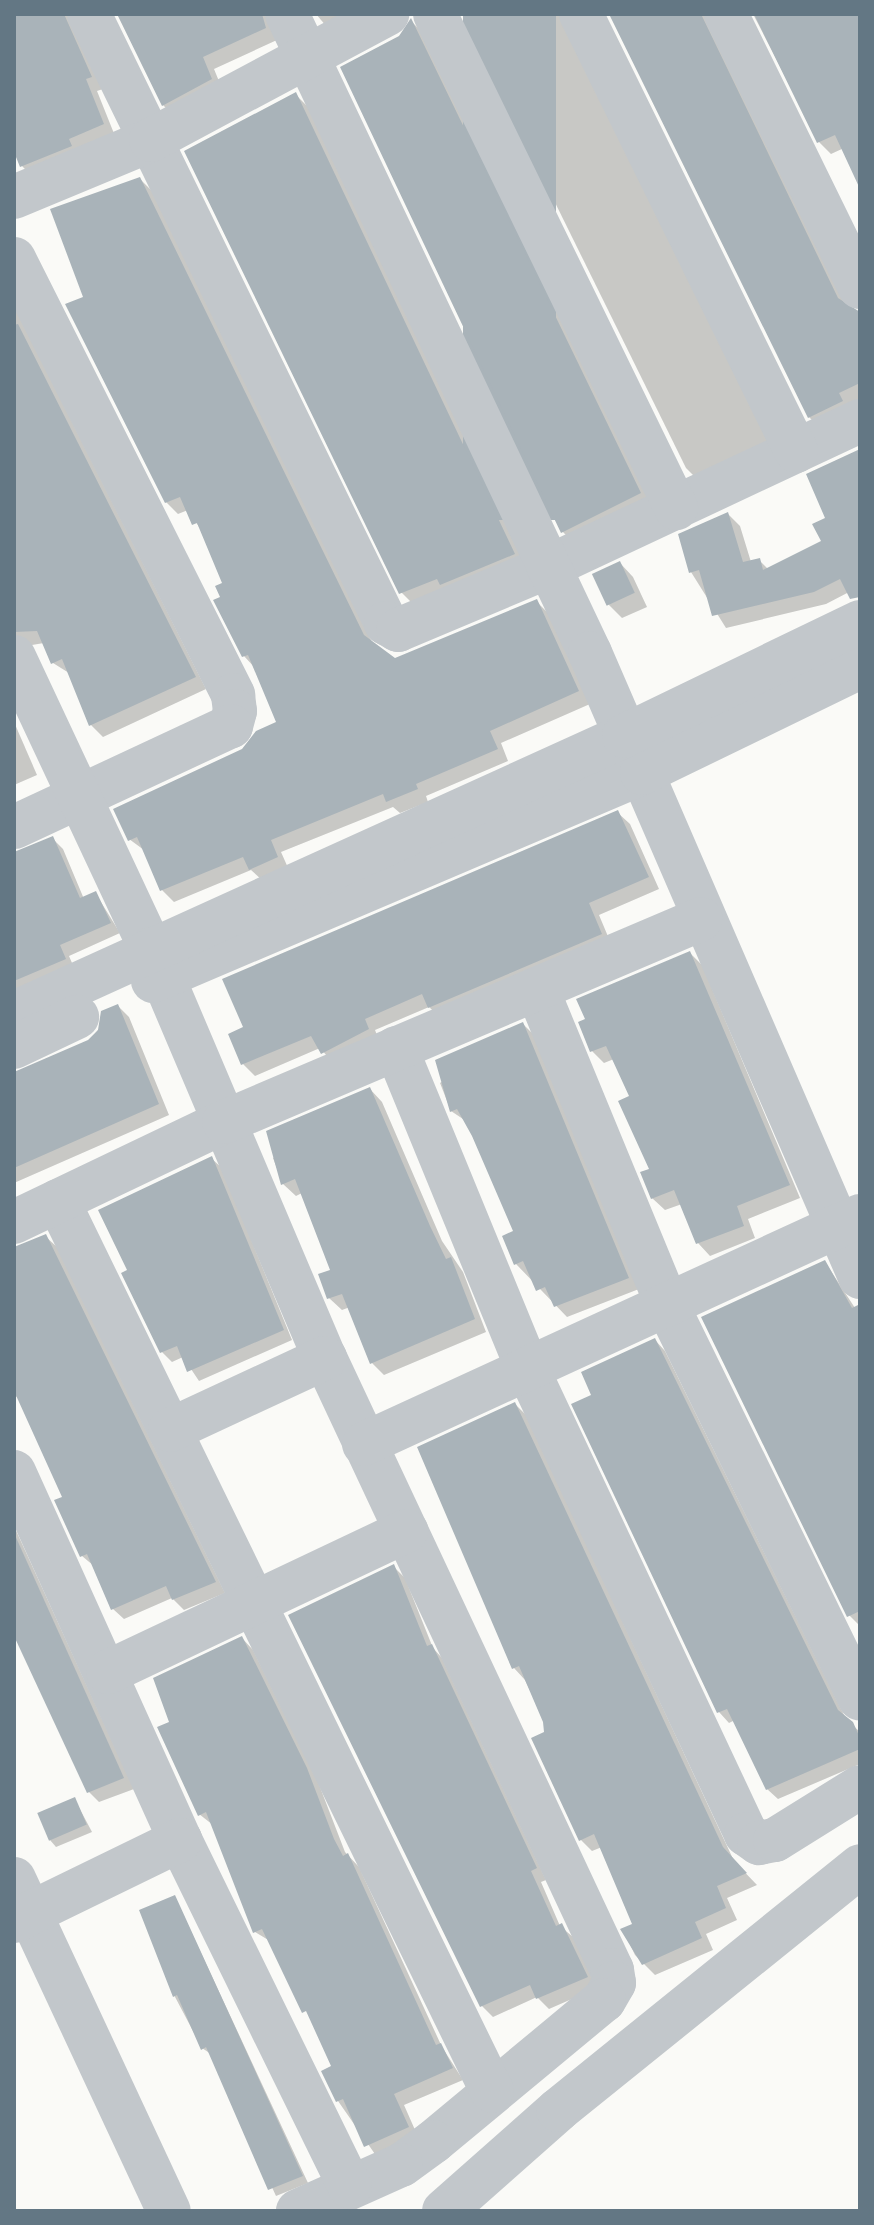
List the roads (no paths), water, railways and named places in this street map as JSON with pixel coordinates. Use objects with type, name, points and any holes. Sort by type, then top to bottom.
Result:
[{"type":"street","points":[[89,14],[386,623],[398,630],[412,629],[860,421]]},
{"type":"street","points":[[287,14],[548,567],[633,754],[701,919],[848,1221],[860,1277]]},
{"type":"street","points":[[14,197],[151,140],[387,14]]},
{"type":"street","points":[[435,14],[676,508]]},
{"type":"street","points":[[581,14],[796,451]]},
{"type":"street","points":[[726,14],[860,287]]},
{"type":"street","points":[[14,259],[233,695],[231,726],[14,827]]},
{"type":"street","points":[[633,754],[860,622]]},
{"type":"street","points":[[14,657],[157,963],[364,1444],[612,1970],[614,1983],[604,2000],[401,2165],[298,2211]]},
{"type":"street","points":[[14,1013],[157,963],[633,754],[860,667]]},
{"type":"street","points":[[14,1222],[224,1122],[701,919]]},
{"type":"street","points":[[14,1047],[157,963]]},
{"type":"street","points":[[537,989],[668,1307],[860,1699]]},
{"type":"street","points":[[396,1048],[528,1370],[746,1834],[759,1843],[775,1840],[860,1787]]},
{"type":"street","points":[[58,1201],[492,2091]]},
{"type":"street","points":[[364,1444],[668,1307],[848,1221]]},
{"type":"street","points":[[170,1430],[325,1358]]},
{"type":"street","points":[[14,1472],[108,1672],[180,1840],[350,2187]]},
{"type":"street","points":[[108,1672],[406,1531]]},
{"type":"street","points":[[169,2211],[19,1904],[180,1840]]},
{"type":"street","points":[[444,2211],[570,2100],[860,1866]]}]
